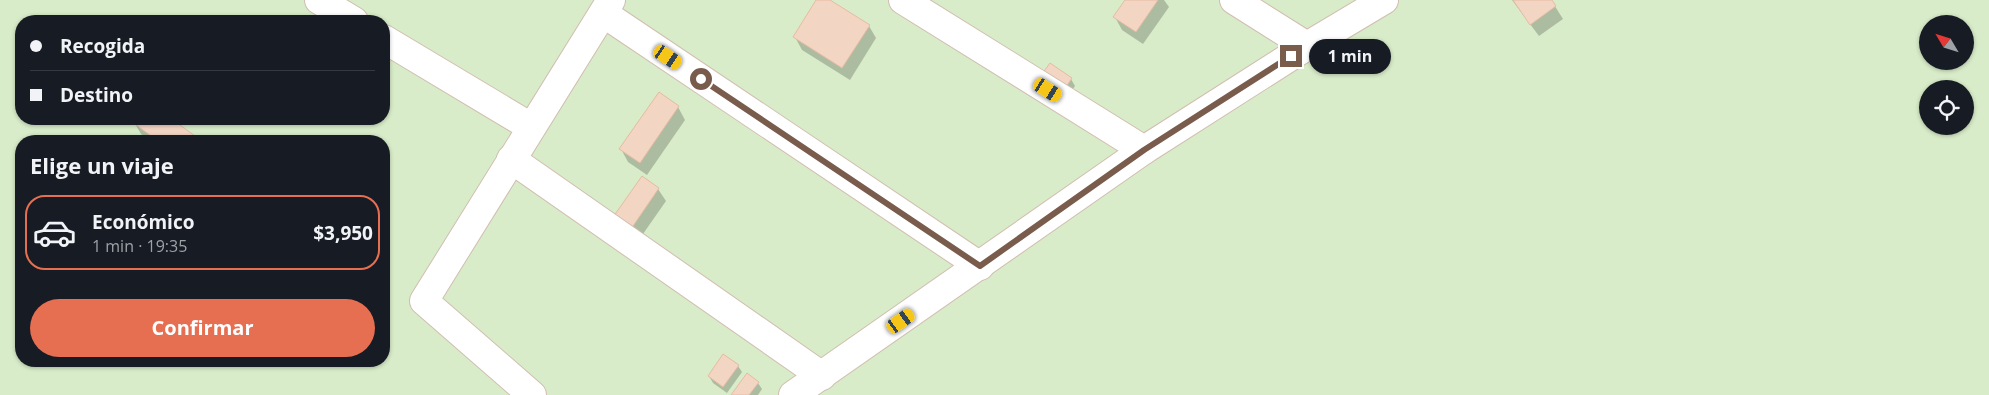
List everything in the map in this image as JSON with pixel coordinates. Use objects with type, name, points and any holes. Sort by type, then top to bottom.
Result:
[{"type":"street","points":[[318,0],[344,15]]},
{"type":"street","points":[[903,0],[1144,150]]},
{"type":"street","points":[[1234,0],[1307,46]]},
{"type":"street","points":[[793,395],[1144,150],[1307,46],[1384,0]]},
{"type":"street","points":[[532,395],[424,301],[607,6],[980,266]]},
{"type":"street","points":[[390,43],[532,127]]},
{"type":"street","points":[[511,160],[822,376]]},
{"type":"green space","points":[[0,0],[1989,0],[1989,395],[0,395]]},
{"type":"building","points":[[816,0],[830,0],[870,25],[842,68],[793,37]]},
{"type":"building","points":[[1125,0],[1158,0],[1136,32],[1113,17]]},
{"type":"building","points":[[1513,0],[1552,0],[1556,6],[1530,25]]},
{"type":"building","points":[[1050,63],[1072,78],[1062,93],[1040,77]]},
{"type":"building","points":[[659,92],[679,106],[640,163],[619,149]]},
{"type":"building","points":[[136,125],[180,125],[194,135],[150,135]]},
{"type":"building","points":[[642,176],[659,188],[629,232],[611,220]]},
{"type":"building","points":[[723,354],[739,365],[723,387],[708,376]]},
{"type":"building","points":[[747,373],[759,382],[749,395],[731,395]]},
{"type":"route","points":[[701,79],[980,266],[1144,150],[1291,56]]}]
